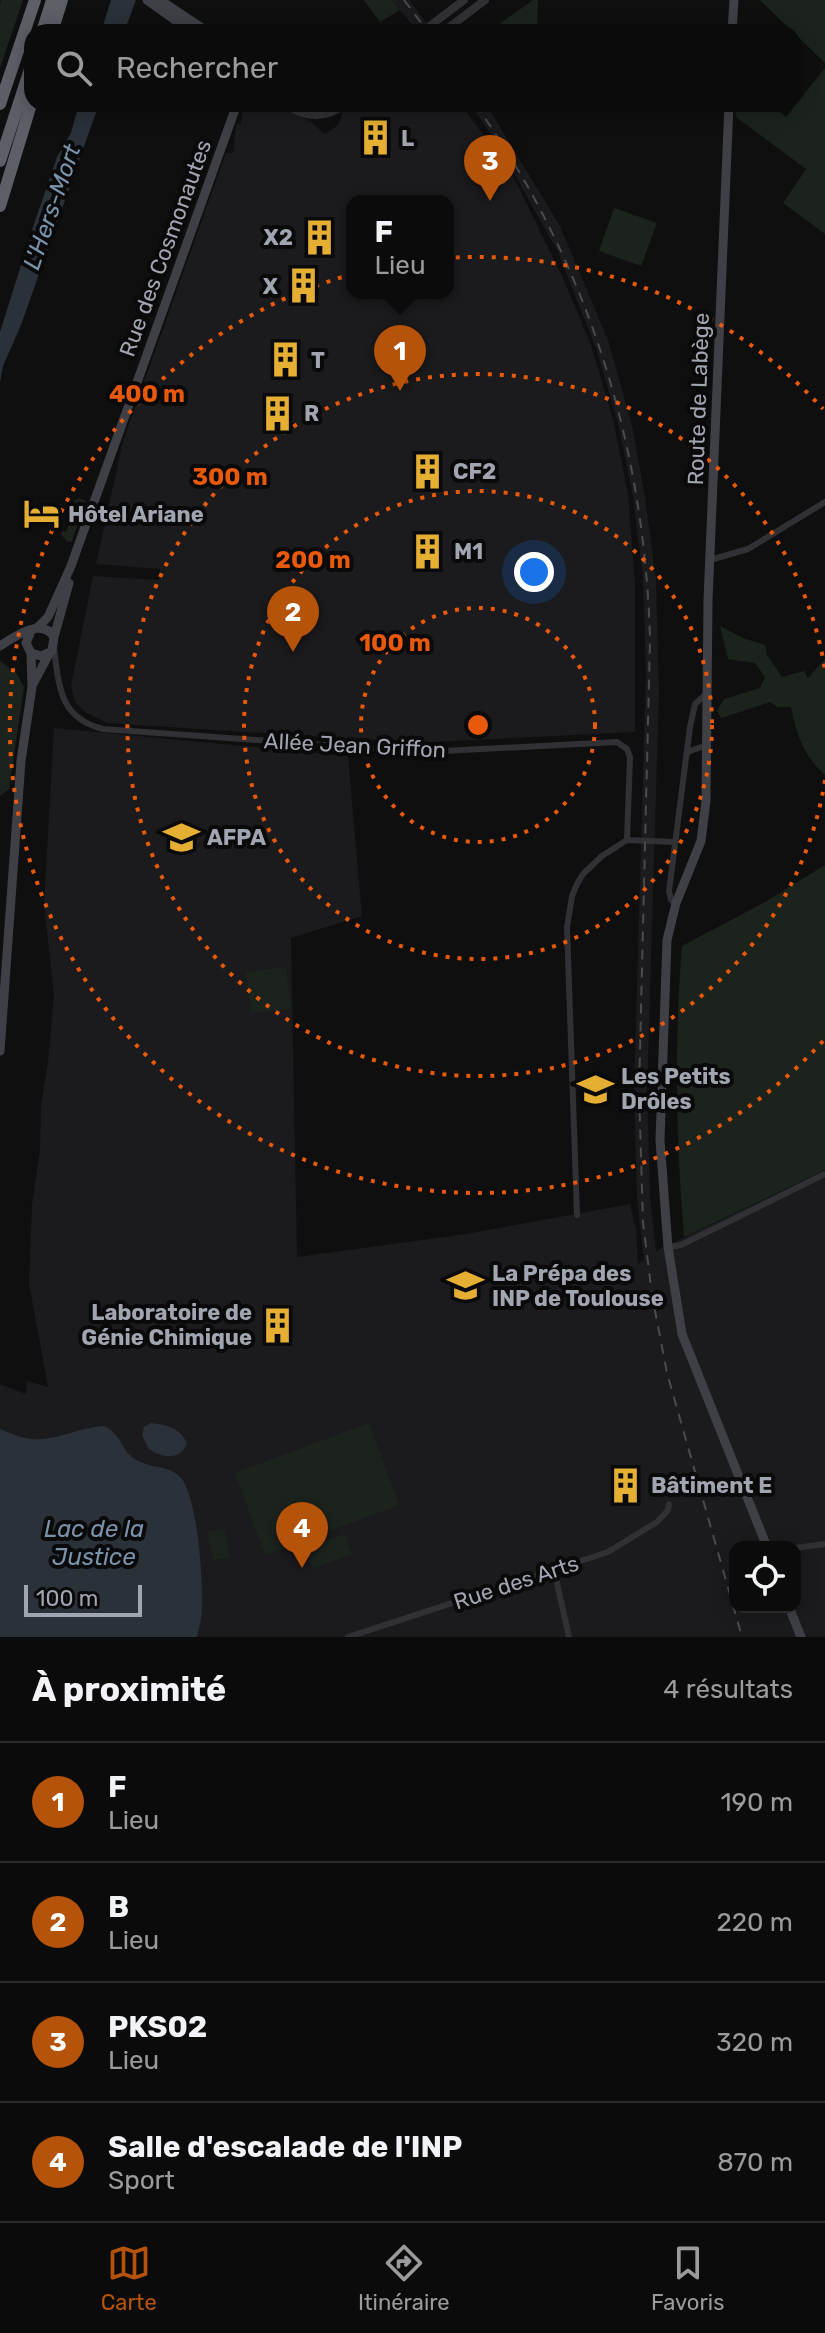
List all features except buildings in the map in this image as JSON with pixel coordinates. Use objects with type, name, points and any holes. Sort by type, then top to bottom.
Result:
[{"type":"highway","points":[[27,24],[35,0]]},
{"type":"highway","points":[[44,24],[52,0]]},
{"type":"highway","points":[[54,24],[62,0]]},
{"type":"highway","points":[[0,104],[24,33]]},
{"type":"highway","points":[[0,161],[24,88]]},
{"type":"highway","points":[[0,206],[29,112]]},
{"type":"main road","points":[[154,2],[182,24]]},
{"type":"main road","points":[[154,2],[194,24]]},
{"type":"main road","points":[[732,24],[733,2]]},
{"type":"main road","name":"Rue des Cosmonautes","points":[[35,629],[48,617],[71,566],[232,112]]},
{"type":"main road","name":"Route de Labège","points":[[729,112],[705,695],[706,798],[701,841],[676,903],[667,940],[660,1140],[668,1247],[682,1334],[765,1541]]},
{"type":"main road","name":"Rue des Cosmonautes","points":[[43,651],[71,577],[71,566]]},
{"type":"main road","points":[[0,646],[13,637],[46,628],[38,676],[32,687]]},
{"type":"main road","points":[[35,629],[27,638],[43,651]]},
{"type":"main road","points":[[0,646],[43,651]]},
{"type":"main road","points":[[0,1051],[20,774],[32,687],[43,651]]},
{"type":"main road","points":[[38,676],[42,672],[54,672]]},
{"type":"main road","points":[[792,1613],[801,1637]]},
{"type":"main road","points":[[795,1621],[808,1637]]},
{"type":"street","points":[[432,24],[464,0]]},
{"type":"street","points":[[454,24],[485,0]]},
{"type":"street","points":[[300,112],[317,116],[334,112]]},
{"type":"street","points":[[710,560],[748,549],[825,502]]},
{"type":"street","name":"Allée Jean Griffon","points":[[43,651],[54,672]]},
{"type":"street","name":"Allée Jean Griffon","points":[[43,651],[64,700],[74,715],[86,724],[103,729],[424,752],[617,742],[627,749],[630,757],[627,840]]},
{"type":"street","name":"Route de Labège","points":[[676,903],[671,900],[669,891],[674,842],[693,711],[705,695]]},
{"type":"street","points":[[687,754],[707,745]]},
{"type":"street","points":[[577,1215],[568,911],[583,874],[602,856],[627,840],[674,842]]},
{"type":"street","points":[[668,1247],[681,1245],[825,1174]]},
{"type":"street","name":"Rue des Arts","points":[[348,1637],[618,1547],[663,1517],[669,1504]]},
{"type":"street","points":[[801,1547],[825,1544]]},
{"type":"street","points":[[554,1570],[569,1637]]},
{"type":"shaded area","points":[[1,0],[23,0],[0,68],[0,4]]},
{"type":"shaded area","points":[[364,0],[392,0],[400,10],[380,22]]},
{"type":"shaded area","points":[[392,0],[409,0],[427,24],[412,24]]},
{"type":"shaded area","points":[[533,0],[538,0],[537,24],[499,24]]},
{"type":"shaded area","points":[[760,0],[825,0],[825,63],[801,40],[801,24],[785,24]]},
{"type":"shaded area","points":[[825,68],[825,234],[783,203],[806,169],[736,117],[736,112],[780,112],[786,117],[790,112],[801,112],[801,98]]},
{"type":"shaded area","points":[[243,112],[293,112],[325,134],[338,125],[343,112],[467,112],[513,176],[563,278],[591,345],[613,419],[628,494],[635,583],[635,732],[414,743],[107,723],[85,712],[75,702],[71,686],[93,576],[159,580],[160,569],[96,564],[123,441],[226,153],[233,153],[236,124],[241,124]]},
{"type":"shaded area","points":[[476,112],[491,112],[560,226],[608,340],[632,425],[645,497],[656,580],[659,693],[647,1092],[650,1196],[656,1251],[825,1170],[825,1637],[0,1637],[0,1384],[26,1394],[27,1381],[48,1387],[29,1284],[32,1205],[54,995],[44,904],[54,728],[348,756],[362,916],[291,938],[297,1257],[466,1234],[630,1204],[636,1230],[638,1264],[644,1260],[637,1198],[634,1091],[646,673],[643,578],[633,496],[619,427],[596,348],[558,252],[497,143]]},
{"type":"shaded area","points":[[614,208],[657,223],[641,266],[599,251]]},
{"type":"shaded area","points":[[78,498],[86,501],[72,541],[67,542],[61,534],[62,531],[66,532],[74,510],[70,508]]},
{"type":"shaded area","points":[[720,626],[765,645],[767,655],[782,677],[804,671],[808,678],[825,659],[825,775],[802,744],[791,707],[777,707],[770,702],[721,718],[717,711],[724,699],[760,688],[765,677],[755,663],[728,659]]},
{"type":"shaded area","points":[[0,661],[17,674],[24,687],[9,789],[0,796]]},
{"type":"shaded area","points":[[825,865],[825,1170],[684,1237],[677,1092],[682,946],[765,902]]},
{"type":"shaded area","points":[[286,967],[291,1009],[251,1013],[246,972]]},
{"type":"shaded area","points":[[369,1423],[399,1505],[265,1555],[235,1473]]},
{"type":"shaded area","points":[[224,1529],[230,1557],[214,1560],[207,1532]]},
{"type":"shaded area","points":[[345,1534],[352,1554],[313,1568],[305,1548]]},
{"type":"water","points":[[111,0],[136,0],[127,24],[104,24]]},
{"type":"water","name":"L'Hers-Mort","points":[[77,112],[96,112],[21,325],[3,366],[0,382],[0,332],[57,157],[71,133]]},
{"type":"water","points":[[151,1423],[177,1431],[187,1443],[184,1449],[171,1456],[149,1449],[142,1435],[144,1427]]},
{"type":"water","name":"Lac de la Justice","points":[[104,1426],[114,1433],[132,1457],[173,1472],[185,1484],[195,1520],[201,1566],[202,1606],[197,1637],[0,1637],[0,1429],[22,1437],[45,1439]]},
{"type":"railway","points":[[404,0],[422,24]]},
{"type":"railway","points":[[480,112],[515,164],[579,292],[603,358],[622,427],[636,497],[646,568],[650,640],[639,1091],[643,1222],[652,1295],[667,1373],[742,1637]]},
{"type":"place","name":"L","points":[[375,138]]},
{"type":"place","name":"PKS02","points":[[490,201]]},
{"type":"place","name":"X2","points":[[319,237]]},
{"type":"place","name":"X","points":[[304,286]]},
{"type":"place","name":"T","points":[[285,360]]},
{"type":"place","name":"F","points":[[400,391]]},
{"type":"place","name":"R","points":[[278,413]]},
{"type":"place","name":"CF2","points":[[427,471]]},
{"type":"place","name":"Hôtel Ariane","points":[[42,514]]},
{"type":"place","name":"M1","points":[[428,551]]},
{"type":"place","name":"B","points":[[293,652]]},
{"type":"place","name":"AFPA","points":[[181,837]]},
{"type":"place","name":"Les Petits Drôles","points":[[595,1089]]},
{"type":"place","name":"La Prépa des INP de Toulouse","points":[[466,1286]]},
{"type":"place","name":"Laboratoire de Génie Chimique","points":[[278,1325]]},
{"type":"place","name":"Bâtiment E","points":[[625,1485]]},
{"type":"place","name":"Salle d'escalade de l'INP","points":[[302,1568]]}]
